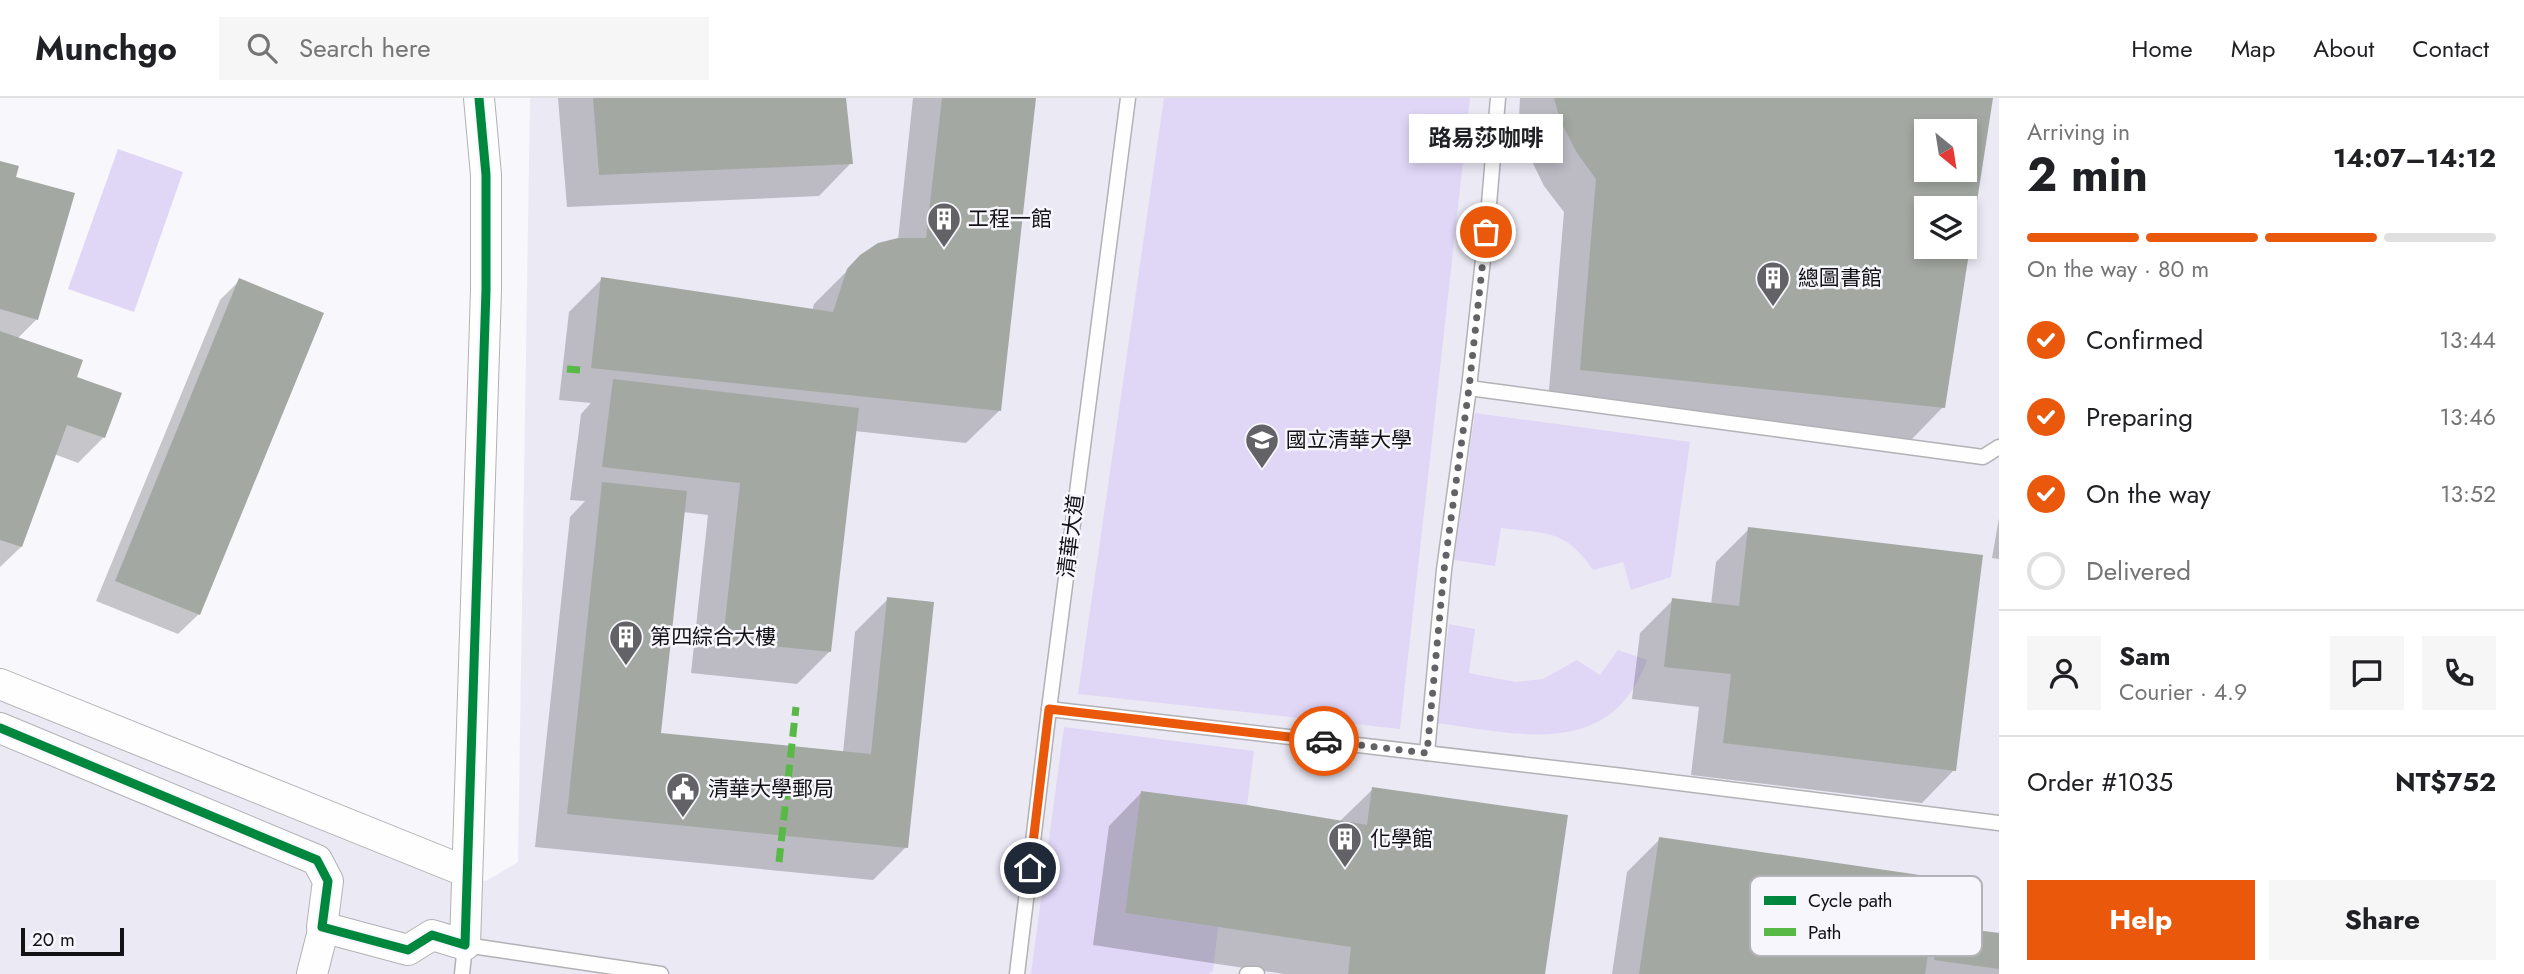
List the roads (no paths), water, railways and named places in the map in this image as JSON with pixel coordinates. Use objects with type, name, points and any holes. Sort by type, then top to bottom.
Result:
[{"type":"street","points":[[463,960],[486,290],[486,175],[479,98]]},
{"type":"street","points":[[0,684],[467,872]]},
{"type":"street","points":[[0,728],[317,860],[328,881],[324,927],[312,974]]},
{"type":"street","points":[[324,927],[408,950],[432,935],[463,960]]},
{"type":"lane","name":"清華大道","points":[[1017,974],[1128,98]]},
{"type":"lane","points":[[1427,753],[1444,570],[1469,388],[1498,98]]},
{"type":"lane","points":[[1469,388],[1983,457],[1999,447]]},
{"type":"lane","points":[[1049,709],[1999,823]]},
{"type":"lane","points":[[463,960],[661,974]]},
{"type":"lane","points":[[1247,974],[1258,974]]},
{"type":"place","name":"路易莎咖啡","points":[[1486,232]]},
{"type":"place","name":"工程一館","points":[[944,249]]},
{"type":"place","name":"總圖書館","points":[[1773,308]]},
{"type":"place","name":"國立清華大學","points":[[1262,470]]},
{"type":"place","name":"第四綜合大樓","points":[[626,667]]},
{"type":"place","name":"清華大學郵局","points":[[683,819]]},
{"type":"place","name":"化學館","points":[[1345,869]]}]
